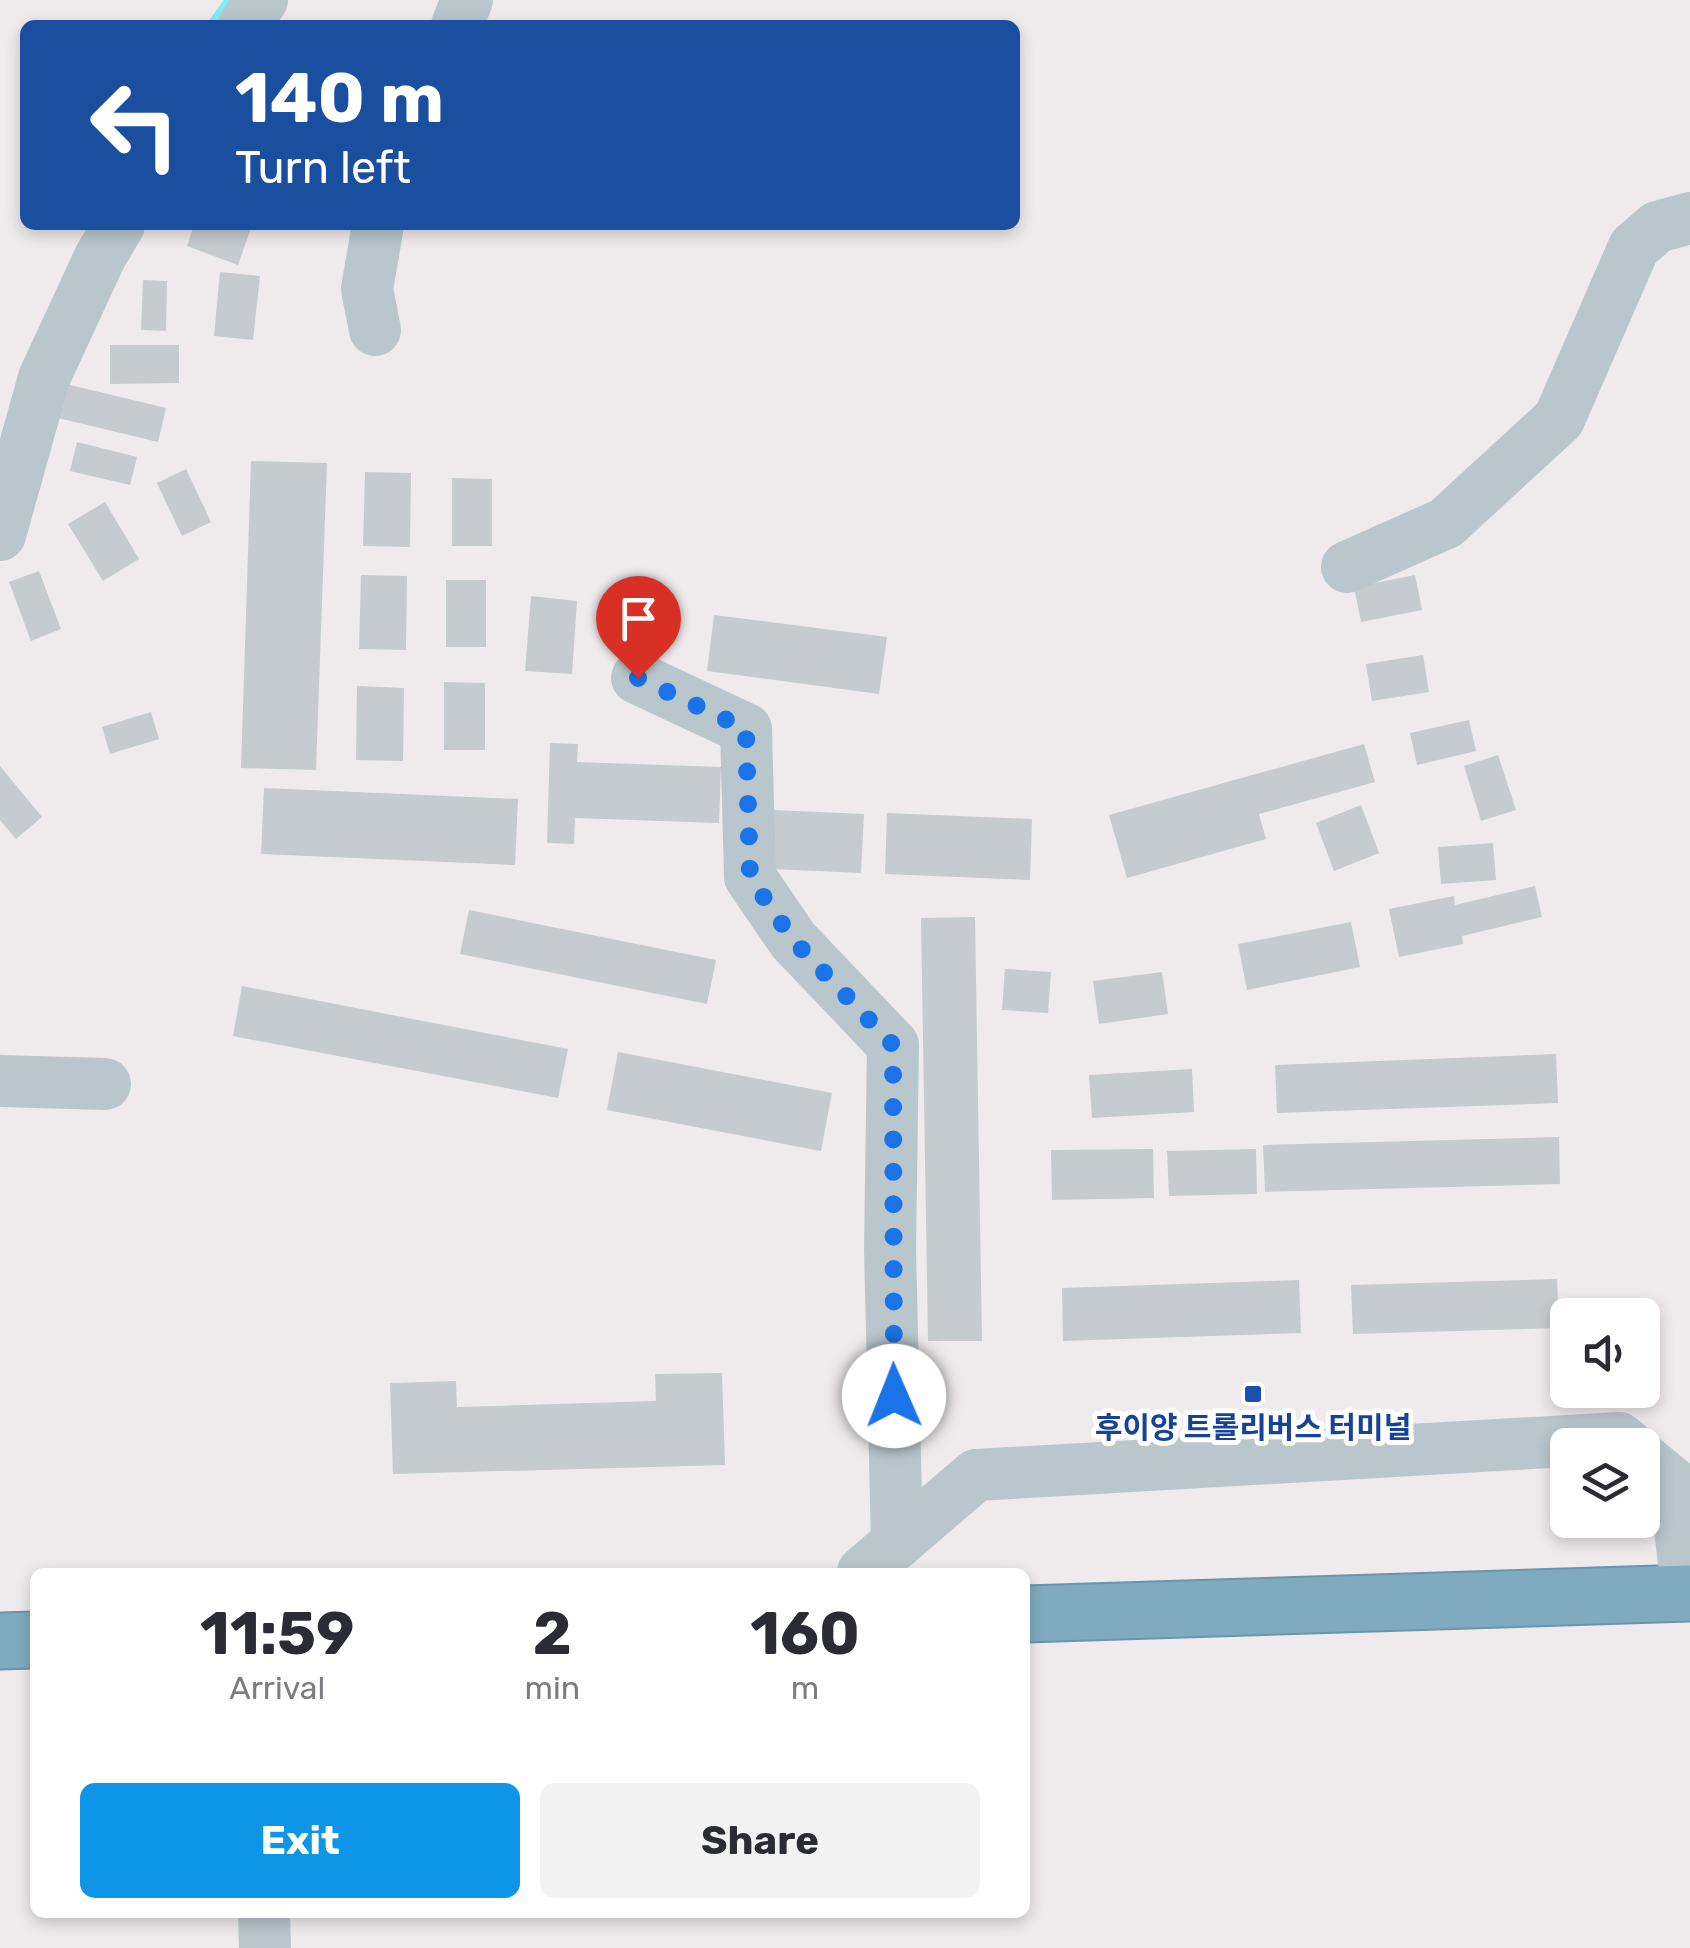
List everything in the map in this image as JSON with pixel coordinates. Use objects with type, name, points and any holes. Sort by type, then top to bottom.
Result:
[{"type":"highway","points":[[1030,1614],[1689,1593]]},
{"type":"highway","points":[[0,1641],[30,1640]]},
{"type":"street","points":[[1348,568],[1446,523],[1559,419],[1634,248],[1657,227],[1690,218]]},
{"type":"street","points":[[0,535],[44,378],[116,230]]},
{"type":"street","points":[[375,330],[367,289],[377,230]]},
{"type":"street","points":[[638,678],[746,729],[750,877],[793,940],[893,1045],[880,1558]]},
{"type":"street","points":[[0,1081],[105,1084]]},
{"type":"street","points":[[880,1558],[976,1474],[1550,1442]]},
{"type":"street","points":[[1660,1473],[1674,1484],[1689,1593]]},
{"type":"street","points":[[264,1918],[265,1948]]},
{"type":"building","points":[[192,230],[250,230],[238,265],[187,246]]},
{"type":"building","points":[[220,272],[260,276],[253,340],[214,336]]},
{"type":"building","points":[[143,280],[167,281],[166,331],[141,330]]},
{"type":"building","points":[[110,345],[179,345],[179,383],[110,384]]},
{"type":"building","points":[[58,382],[166,408],[158,442],[50,416]]},
{"type":"building","points":[[77,442],[137,457],[130,485],[70,471]]},
{"type":"building","points":[[251,461],[327,463],[316,770],[241,768]]},
{"type":"building","points":[[186,469],[211,522],[182,536],[157,483]]},
{"type":"building","points":[[365,472],[411,473],[410,547],[363,546]]},
{"type":"building","points":[[452,478],[492,479],[492,546],[452,546]]},
{"type":"building","points":[[105,502],[139,559],[103,581],[68,524]]},
{"type":"building","points":[[39,571],[61,629],[31,641],[9,582]]},
{"type":"building","points":[[361,575],[407,576],[406,650],[359,649]]},
{"type":"building","points":[[1415,575],[1422,610],[1361,622],[1354,587]]},
{"type":"building","points":[[446,580],[486,580],[486,647],[446,647]]},
{"type":"building","points":[[531,596],[577,601],[572,674],[525,671]]},
{"type":"building","points":[[714,615],[887,637],[879,694],[707,671]]},
{"type":"building","points":[[1423,655],[1429,692],[1372,701],[1366,664]]},
{"type":"building","points":[[444,682],[485,683],[485,750],[444,750]]},
{"type":"building","points":[[357,686],[404,688],[403,761],[356,760]]},
{"type":"building","points":[[151,712],[159,739],[110,754],[102,727]]},
{"type":"building","points":[[1469,720],[1476,751],[1417,765],[1410,733]]},
{"type":"building","points":[[550,743],[578,744],[577,762],[721,767],[719,823],[575,818],[574,844],[547,843]]},
{"type":"building","points":[[1364,744],[1375,782],[1259,814],[1266,839],[1127,878],[1109,815]]},
{"type":"building","points":[[1498,755],[1516,810],[1481,821],[1464,766]]},
{"type":"building","points":[[0,766],[42,817],[16,839],[0,820]]},
{"type":"building","points":[[264,788],[518,799],[515,865],[261,854]]},
{"type":"building","points":[[1361,805],[1379,853],[1334,871],[1316,823]]},
{"type":"building","points":[[773,810],[864,814],[861,873],[771,869]]},
{"type":"building","points":[[887,813],[1032,819],[1030,880],[885,874]]},
{"type":"building","points":[[1493,843],[1496,880],[1441,884],[1438,847]]},
{"type":"building","points":[[1535,886],[1542,917],[1462,936],[1463,944],[1399,957],[1389,909],[1454,896],[1455,905]]},
{"type":"building","points":[[469,910],[716,960],[707,1004],[460,954]]},
{"type":"building","points":[[975,917],[982,1341],[928,1341],[921,918]]},
{"type":"building","points":[[1351,922],[1360,967],[1247,990],[1238,944]]},
{"type":"building","points":[[1005,969],[1051,972],[1048,1013],[1002,1010]]},
{"type":"building","points":[[1162,972],[1168,1014],[1099,1024],[1093,981]]},
{"type":"building","points":[[242,986],[568,1049],[558,1098],[233,1036]]},
{"type":"building","points":[[618,1052],[832,1093],[821,1151],[607,1110]]},
{"type":"building","points":[[1556,1054],[1558,1103],[1277,1113],[1275,1065]]},
{"type":"building","points":[[1192,1069],[1194,1112],[1092,1118],[1089,1075]]},
{"type":"building","points":[[1559,1137],[1560,1184],[1265,1192],[1263,1145]]},
{"type":"building","points":[[1153,1149],[1154,1198],[1052,1200],[1051,1150]]},
{"type":"building","points":[[1256,1149],[1257,1194],[1169,1196],[1167,1151]]},
{"type":"building","points":[[1557,1279],[1558,1298],[1550,1298],[1550,1328],[1353,1334],[1351,1285]]},
{"type":"building","points":[[1299,1280],[1301,1333],[1063,1341],[1062,1288]]},
{"type":"building","points":[[722,1373],[725,1465],[393,1474],[390,1383],[456,1381],[457,1407],[656,1401],[655,1374]]},
{"type":"waterway","points":[[216,20],[229,1]]},
{"type":"place","name":"후이양 트롤리버스 터미널","points":[[1253,1394]]},
{"type":"route","points":[[638,678],[746,729],[750,877],[793,940],[893,1045],[890,1249],[894,1396]]}]
